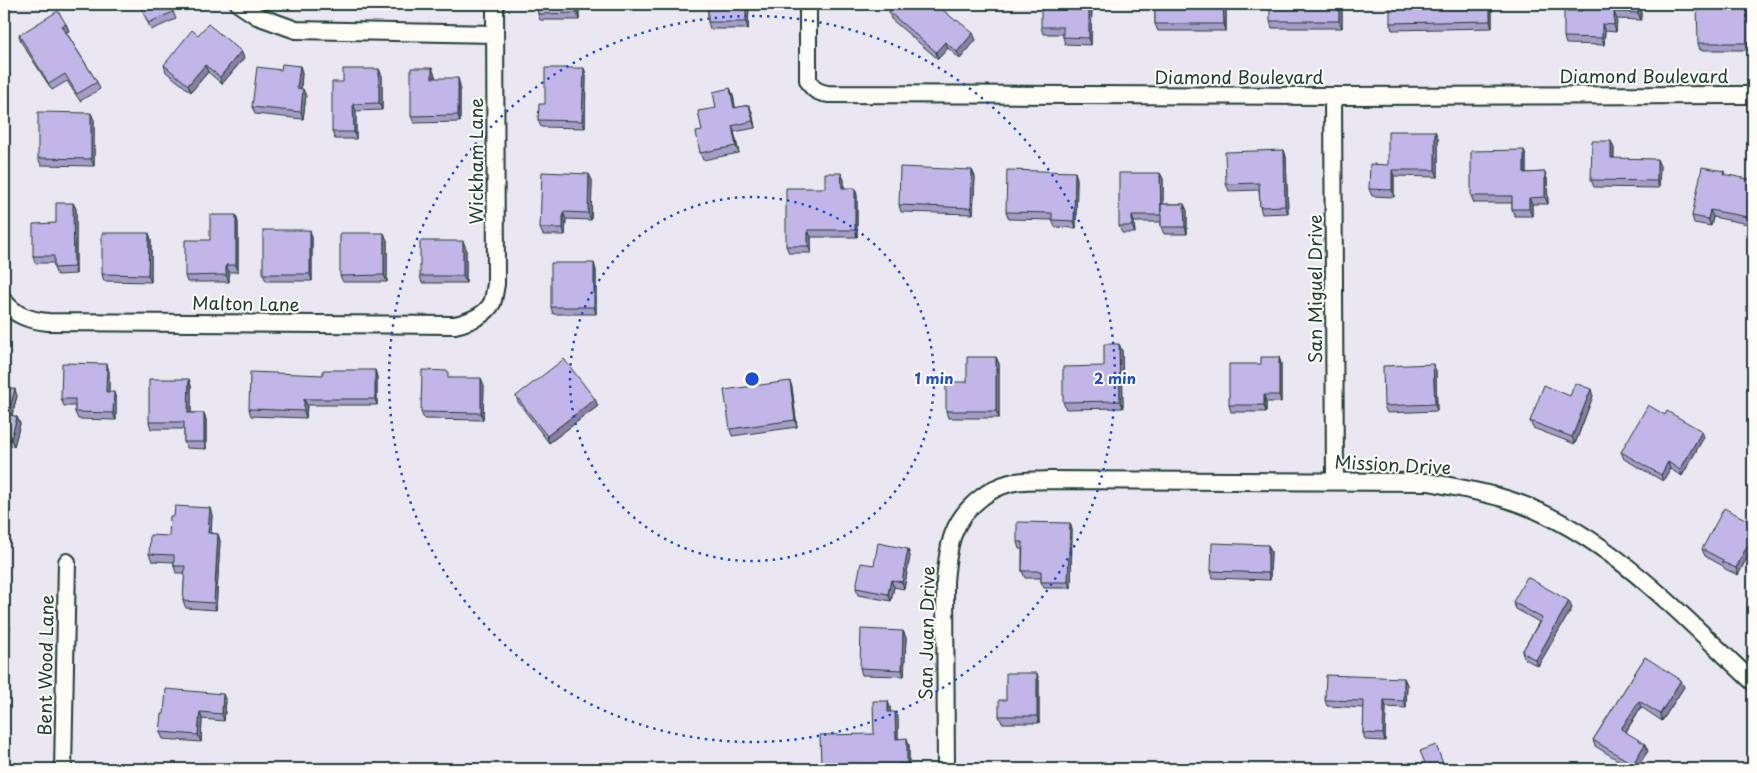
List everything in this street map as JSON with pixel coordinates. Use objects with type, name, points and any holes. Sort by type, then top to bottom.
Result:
[{"type":"street","points":[[239,4],[257,16],[296,30],[494,34]]},
{"type":"street","name":"Wickham Lane","points":[[482,314],[492,303],[496,284],[495,4]]},
{"type":"street","name":"Diamond Boulevard","points":[[808,4],[808,80],[812,88],[817,92],[837,94],[1753,95]]},
{"type":"street","name":"San Miguel Drive","points":[[1333,96],[1335,480]]},
{"type":"street","name":"Malton Lane","points":[[7,305],[29,319],[68,322],[455,325],[470,321],[482,314]]},
{"type":"street","name":"Mission Drive","points":[[973,504],[995,488],[1012,482],[1048,480],[1335,480],[1429,482],[1476,491],[1515,502],[1552,518],[1602,548],[1633,571],[1753,682]]},
{"type":"street","name":"San Juan Drive","points":[[946,769],[945,582],[947,555],[954,531],[961,516],[973,504]]},
{"type":"street","name":"Bent Wood Lane","points":[[63,769],[67,562]]},
{"type":"building","points":[[140,4],[170,4],[173,12],[148,23]]},
{"type":"building","points":[[537,4],[576,4],[577,13],[538,14]]},
{"type":"building","points":[[708,4],[746,4],[746,22],[708,22]]},
{"type":"building","points":[[894,4],[936,4],[973,33],[957,52],[945,42],[936,52],[889,12]]},
{"type":"building","points":[[1041,4],[1089,4],[1089,38],[1063,37],[1063,27],[1041,27]]},
{"type":"building","points":[[1155,4],[1223,4],[1224,24],[1155,24]]},
{"type":"building","points":[[1270,4],[1339,4],[1339,21],[1270,21]]},
{"type":"building","points":[[1390,4],[1490,4],[1490,21],[1390,23]]},
{"type":"building","points":[[1583,4],[1638,4],[1638,13],[1614,12],[1614,25],[1602,24],[1602,38],[1564,37],[1564,11],[1582,11]]},
{"type":"building","points":[[1697,4],[1753,4],[1753,43],[1698,43]]},
{"type":"building","points":[[58,11],[66,24],[62,26],[97,82],[77,94],[65,74],[49,84],[19,35]]},
{"type":"building","points":[[208,24],[241,51],[220,77],[205,65],[188,85],[164,65],[192,30],[198,35]]},
{"type":"building","points":[[282,64],[300,66],[297,88],[303,89],[301,112],[252,107],[257,67],[281,70]]},
{"type":"building","points":[[411,68],[432,68],[432,78],[458,78],[458,115],[411,116]]},
{"type":"building","points":[[545,68],[584,68],[582,121],[538,120],[539,104],[545,104]]},
{"type":"building","points":[[343,69],[379,69],[379,103],[353,104],[354,132],[332,132],[332,82],[343,82]]},
{"type":"building","points":[[730,88],[734,108],[749,105],[753,121],[732,126],[736,146],[700,153],[696,132],[702,131],[698,111],[716,108],[713,92]]},
{"type":"building","points":[[38,112],[91,113],[91,159],[38,158]]},
{"type":"building","points":[[1388,131],[1435,131],[1435,170],[1392,170],[1392,190],[1369,189],[1370,164],[1388,165]]},
{"type":"building","points":[[1592,141],[1611,141],[1611,158],[1657,159],[1657,181],[1591,180]]},
{"type":"building","points":[[1284,150],[1285,206],[1260,207],[1259,183],[1226,184],[1225,152]]},
{"type":"building","points":[[1524,150],[1524,173],[1545,172],[1545,197],[1529,198],[1529,209],[1512,209],[1512,196],[1471,196],[1471,151]]},
{"type":"building","points":[[900,167],[972,170],[971,208],[899,205]]},
{"type":"building","points":[[1702,167],[1724,171],[1723,174],[1753,180],[1753,218],[1710,210],[1708,219],[1692,216]]},
{"type":"building","points":[[1007,170],[1075,172],[1074,221],[1052,220],[1052,213],[1006,212]]},
{"type":"building","points":[[542,172],[589,174],[588,213],[563,212],[563,228],[540,228]]},
{"type":"building","points":[[825,173],[841,173],[842,188],[855,188],[855,230],[808,230],[808,246],[786,246],[786,188],[825,188]]},
{"type":"building","points":[[1119,173],[1160,173],[1161,215],[1132,215],[1132,226],[1119,226]]},
{"type":"building","points":[[56,203],[73,203],[74,267],[54,268],[54,256],[33,256],[33,224],[56,223]]},
{"type":"building","points":[[1161,204],[1184,204],[1185,227],[1161,227]]},
{"type":"building","points":[[210,215],[236,215],[236,265],[226,265],[226,275],[185,276],[185,240],[210,240]]},
{"type":"building","points":[[263,230],[310,230],[310,274],[263,274]]},
{"type":"building","points":[[102,233],[149,233],[148,275],[102,274]]},
{"type":"building","points":[[340,233],[384,233],[384,275],[340,276]]},
{"type":"building","points":[[420,241],[463,241],[463,276],[420,276]]},
{"type":"building","points":[[551,263],[594,263],[594,307],[551,307]]},
{"type":"building","points":[[1104,344],[1119,344],[1120,401],[1063,402],[1063,367],[1104,366]]},
{"type":"building","points":[[967,357],[996,357],[996,411],[946,411],[946,382],[967,382]]},
{"type":"building","points":[[1261,357],[1279,357],[1279,395],[1264,395],[1264,405],[1229,405],[1229,364],[1261,364]]},
{"type":"building","points":[[564,359],[595,399],[547,436],[516,396]]},
{"type":"building","points":[[62,363],[107,364],[106,392],[114,392],[113,413],[75,412],[75,399],[61,399]]},
{"type":"building","points":[[1433,364],[1435,404],[1384,406],[1383,366]]},
{"type":"building","points":[[323,370],[375,370],[375,399],[304,399],[304,411],[249,409],[250,372],[323,375]]},
{"type":"building","points":[[422,370],[448,371],[448,378],[481,378],[481,413],[421,412]]},
{"type":"building","points":[[149,379],[189,379],[188,413],[204,413],[204,442],[184,442],[184,422],[149,422]]},
{"type":"building","points":[[790,381],[795,420],[730,429],[724,390]]},
{"type":"building","points":[[1575,383],[1591,389],[1572,437],[1530,421],[1544,385],[1570,396]]},
{"type":"building","points":[[4,386],[15,389],[8,414],[17,417],[11,439],[4,437]]},
{"type":"building","points":[[1648,405],[1665,415],[1667,411],[1702,431],[1680,470],[1668,462],[1661,475],[1621,452]]},
{"type":"building","points":[[175,506],[210,508],[208,533],[218,534],[214,603],[183,601],[185,566],[174,566],[174,555],[149,554],[150,535],[169,536],[170,516],[174,516]]},
{"type":"building","points":[[1724,508],[1753,523],[1753,534],[1736,568],[1722,562],[1723,560],[1702,549]]},
{"type":"building","points":[[1017,522],[1070,523],[1068,582],[1041,582],[1041,571],[1022,571],[1023,542],[1017,542]]},
{"type":"building","points":[[878,543],[908,549],[902,582],[891,580],[888,594],[856,588],[861,563],[874,565]]},
{"type":"building","points":[[1212,543],[1268,545],[1268,573],[1211,571]]},
{"type":"building","points":[[1527,577],[1569,601],[1536,660],[1522,652],[1542,618],[1513,602]]},
{"type":"building","points":[[4,619],[7,619],[5,664],[4,664]]},
{"type":"building","points":[[861,629],[903,631],[902,670],[860,668]]},
{"type":"building","points":[[1645,657],[1681,680],[1660,714],[1639,701],[1621,729],[1645,744],[1633,764],[1593,740]]},
{"type":"building","points":[[1006,673],[1037,673],[1037,716],[999,716],[999,700],[1006,700]]},
{"type":"building","points":[[1326,675],[1404,678],[1404,701],[1384,700],[1383,734],[1363,733],[1364,701],[1325,700]]},
{"type":"building","points":[[166,689],[223,694],[222,714],[200,712],[198,735],[160,732]]},
{"type":"building","points":[[873,701],[888,701],[888,712],[895,712],[896,739],[907,738],[907,764],[898,764],[898,769],[864,769],[864,764],[821,765],[820,735],[874,734]]},
{"type":"building","points":[[1436,745],[1445,769],[1418,769],[1417,766],[1425,763],[1420,751]]}]
